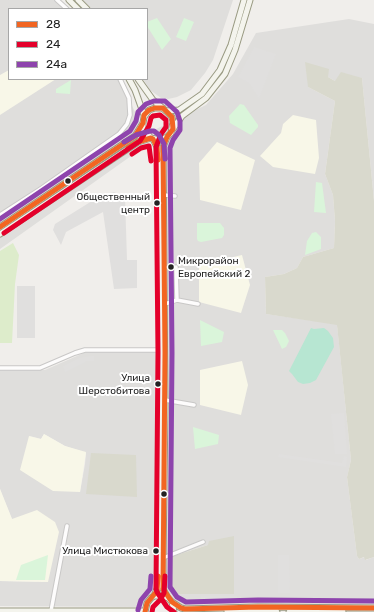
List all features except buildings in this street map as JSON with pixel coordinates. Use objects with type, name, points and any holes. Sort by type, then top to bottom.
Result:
[{"type":"street","points":[[57,0],[66,8]]},
{"type":"street","points":[[69,0],[77,8]]},
{"type":"street","points":[[78,0],[86,8]]},
{"type":"street","points":[[144,115],[149,110],[155,108],[164,110],[179,110],[202,94],[220,70],[231,45],[244,0]]},
{"type":"street","points":[[174,612],[170,600],[163,589],[165,304],[163,147],[167,137],[182,116],[206,98],[225,74],[235,50],[250,0]]},
{"type":"street","points":[[0,215],[42,188],[119,134],[127,124],[130,115],[129,98],[120,80]]},
{"type":"street","points":[[0,611],[145,611],[147,603],[154,596],[158,587],[160,350],[158,156],[157,147],[152,138],[146,133],[143,123],[144,115],[135,90],[130,80]]},
{"type":"street","points":[[139,80],[153,100],[172,116],[174,122],[173,129]]},
{"type":"street","points":[[0,227],[135,136],[143,123]]},
{"type":"street","points":[[0,234],[138,142],[152,138],[160,140],[167,137]]},
{"type":"street","points":[[164,195],[175,196]]},
{"type":"street","points":[[176,267],[177,300]]},
{"type":"street","points":[[165,304],[177,300],[198,304]]},
{"type":"street","points":[[0,368],[40,368],[75,353],[86,350],[160,350]]},
{"type":"street","points":[[165,400],[194,405]]},
{"type":"street","points":[[51,611],[67,526]]},
{"type":"street","points":[[163,558],[203,542]]},
{"type":"street","points":[[154,596],[162,596],[180,608],[185,609],[258,607],[374,608]]},
{"type":"street","points":[[178,612],[343,612]]},
{"type":"shaded area","points":[[0,0],[57,0],[66,8],[8,8],[8,80],[120,80],[148,144],[0,249]]},
{"type":"shaded area","points":[[82,0],[233,0],[213,60],[205,73],[191,90],[177,97],[168,99],[161,98],[150,90],[144,80],[148,80],[148,8],[91,8]]},
{"type":"shaded area","points":[[349,19],[374,24],[374,201],[362,78],[335,81],[328,77],[308,87],[335,101],[325,174],[333,195],[335,221],[334,248],[303,257],[297,268],[284,274],[265,277],[266,314],[337,324],[351,460],[347,477],[357,556],[359,559],[365,557],[366,560],[374,557],[374,608],[185,609],[176,606],[163,589],[167,349],[154,130],[206,105],[233,74],[256,33]],"holes":[[[208,545],[170,583],[170,557]]]},
{"type":"shaded area","points":[[254,47],[276,54],[259,99],[249,83],[238,77]]},
{"type":"shaded area","points":[[305,62],[329,69],[328,77],[335,81],[341,72],[362,78],[374,201],[374,557],[365,560],[364,557],[359,559],[357,556],[347,477],[351,460],[337,325],[266,314],[265,277],[284,274],[297,268],[303,257],[334,248],[335,221],[333,195],[325,174],[335,101],[308,87]]},
{"type":"shaded area","points":[[8,71],[8,80],[54,80],[0,115],[0,75]]},
{"type":"shaded area","points":[[293,115],[316,120],[319,158],[315,174],[273,167],[260,156],[281,133],[283,124]]},
{"type":"shaded area","points":[[217,142],[255,160],[241,210],[200,200],[199,163]]},
{"type":"shaded area","points":[[114,192],[125,197],[127,260],[137,260],[137,288],[114,289],[103,212],[66,232],[61,245],[53,230],[55,224],[100,196]]},
{"type":"shaded area","points":[[242,255],[250,285],[241,313],[199,302],[199,265]]},
{"type":"shaded area","points":[[17,286],[35,286],[35,338],[17,338]]},
{"type":"shaded area","points":[[153,351],[157,354],[156,590],[141,607],[0,606],[0,581],[48,582],[12,519],[0,489],[0,369],[45,370],[86,352]],"holes":[[[44,434],[65,446],[86,453],[80,492],[29,436],[41,439]]]},
{"type":"shaded area","points":[[94,356],[94,361],[87,361],[65,372],[63,366],[79,358]]},
{"type":"shaded area","points":[[242,361],[248,385],[241,415],[200,405],[200,370]]},
{"type":"shaded area","points":[[344,413],[347,454],[335,454],[331,414]]},
{"type":"shaded area","points":[[44,434],[65,446],[86,452],[80,492],[53,491],[20,470],[29,436],[41,439]]},
{"type":"shaded area","points":[[91,453],[136,455],[137,497],[86,494]]},
{"type":"shaded area","points":[[279,454],[342,463],[344,456],[347,457],[346,467],[278,457]]},
{"type":"shaded area","points":[[0,489],[12,519],[37,510],[55,522],[59,532],[48,582],[0,581]]},
{"type":"shaded area","points":[[234,536],[234,594],[178,594],[170,583],[170,557],[208,545],[209,541]]},
{"type":"shaded area","points":[[278,555],[289,555],[290,593],[278,593]]},
{"type":"shaded area","points":[[201,596],[237,596],[237,602],[201,602]]},
{"type":"green space","points":[[157,18],[171,39],[162,50],[148,28],[148,22]]},
{"type":"green space","points":[[184,18],[194,22],[186,41],[176,37]]},
{"type":"green space","points":[[71,80],[70,94],[56,93],[56,89]]},
{"type":"green space","points":[[240,104],[244,105],[258,125],[251,135],[230,123],[229,116]]},
{"type":"green space","points":[[316,182],[322,183],[326,213],[314,212]]},
{"type":"green space","points":[[197,223],[220,223],[224,228],[224,235],[222,238],[201,242],[198,241]]},
{"type":"green space","points":[[316,232],[321,237],[321,249],[305,255],[307,241],[312,233]]},
{"type":"green space","points":[[13,243],[19,255],[15,284],[12,343],[0,343],[0,251]]},
{"type":"green space","points":[[200,320],[224,332],[222,342],[201,346]]},
{"type":"green space","points":[[311,328],[324,328],[328,331],[333,338],[334,347],[316,380],[303,384],[298,382],[289,371]]},
{"type":"green space","points":[[273,330],[282,330],[285,333],[289,341],[286,347],[282,349]]},
{"type":"green space","points":[[193,427],[219,435],[218,444],[195,449]]},
{"type":"green space","points":[[48,555],[45,580],[16,580],[21,565]]},
{"type":"transit line","name":"24a","points":[[0,219],[130,131],[136,121],[138,112],[146,104],[154,101],[165,101],[177,112],[180,121],[180,130],[173,140],[170,148],[172,353],[170,587],[177,597],[186,602],[258,600],[374,601]]},
{"type":"transit line","name":"28","points":[[0,227],[135,136],[143,123],[144,115],[149,110],[163,108],[172,117],[173,129],[167,137],[163,147],[165,353],[163,589],[172,602],[185,609],[258,607],[374,608]]},
{"type":"transit line","name":"24","points":[[4,233],[140,141],[153,116],[160,115],[166,120],[166,127],[161,134],[156,147],[158,353],[156,589],[167,607],[174,612]]},
{"type":"transit line","name":"24a","points":[[124,142],[136,135],[154,131],[159,135],[164,144],[165,159]]},
{"type":"transit line","name":"28","points":[[128,148],[138,142],[151,138],[157,147],[158,160]]},
{"type":"transit line","name":"24","points":[[132,154],[141,148],[149,146],[151,161]]},
{"type":"transit line","name":"24a","points":[[138,610],[141,600],[150,589],[151,576]]},
{"type":"transit line","name":"28","points":[[145,612],[147,603],[157,591],[158,576]]},
{"type":"transit line","name":"24","points":[[152,612],[153,607],[164,593],[165,576]]},
{"type":"place","name":"Общественный центр","points":[[157,203]]},
{"type":"place","name":"Микрорайон Европейский 2","points":[[171,267]]},
{"type":"place","name":"Улица Шерстобитова","points":[[158,384]]},
{"type":"place","name":"Улица Мистюкова","points":[[156,551]]}]
